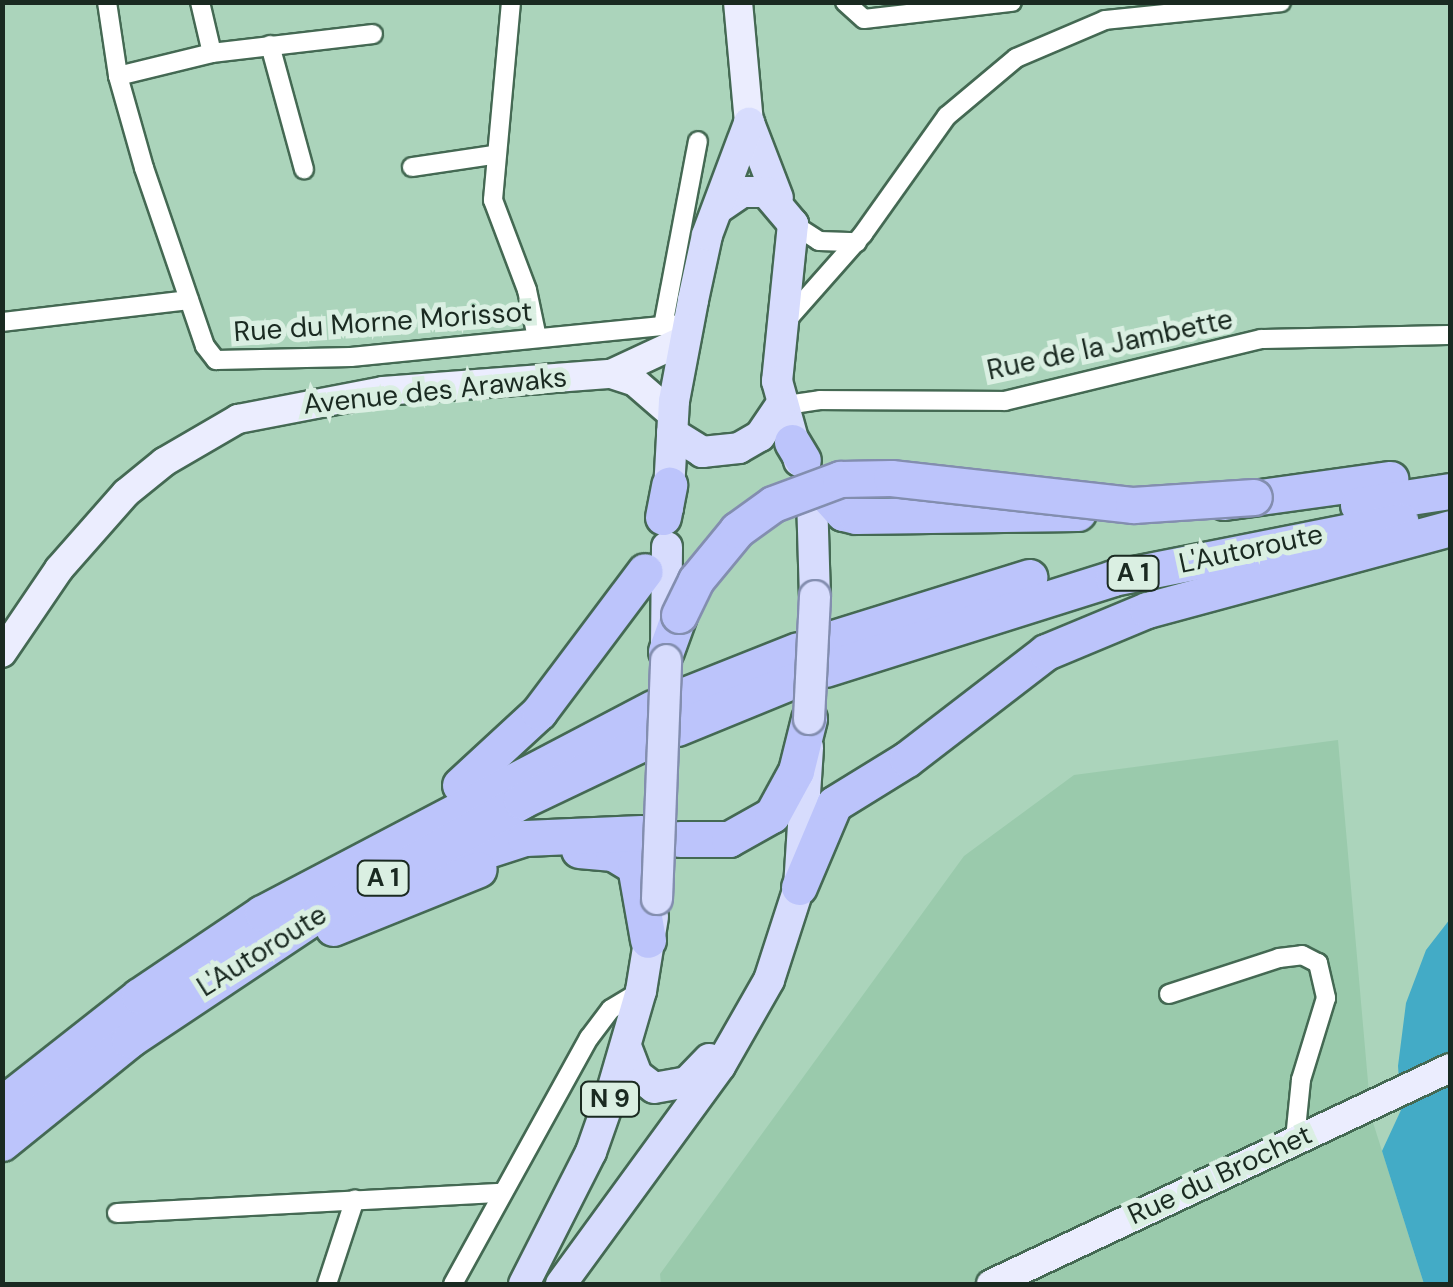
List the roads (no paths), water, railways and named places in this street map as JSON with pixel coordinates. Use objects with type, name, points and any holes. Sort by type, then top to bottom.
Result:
[{"type":"highway","points":[[818,495],[843,513],[856,516],[999,510],[1138,516],[1450,470]]},
{"type":"highway","points":[[666,655],[678,615],[696,580],[737,530],[772,504],[840,479],[890,478],[1133,504],[1254,497]]},
{"type":"highway","name":"L'Autoroute","points":[[2,1104],[139,996],[330,874],[664,718],[812,659],[1120,553],[1450,491]]},
{"type":"highway","name":"L'Autoroute","points":[[812,659],[1113,578],[1286,540],[1450,514]]},
{"type":"highway","points":[[330,874],[498,757],[565,680],[663,527]]},
{"type":"highway","points":[[800,887],[834,804],[906,759],[1046,652],[1147,610],[1450,528]]},
{"type":"highway","name":"L'Autoroute","points":[[2,1143],[129,1040],[312,918],[664,718]]},
{"type":"highway","points":[[680,839],[729,839],[772,815],[796,771],[809,719]]},
{"type":"highway","points":[[129,1040],[429,871],[494,845],[563,833],[641,834]]},
{"type":"highway","points":[[323,932],[462,873],[590,850],[630,861],[650,898],[648,940]]},
{"type":"main road","points":[[650,898],[662,792],[666,655],[663,527],[679,329],[749,123]]},
{"type":"main road","points":[[749,123],[785,211],[780,406],[798,454]]},
{"type":"main road","points":[[720,207],[756,190],[785,211]]},
{"type":"main road","points":[[672,424],[702,452],[738,448],[760,436],[780,406]]},
{"type":"main road","points":[[809,719],[818,495]]},
{"type":"main road","name":"N 9","points":[[561,1284],[755,1009],[800,887],[809,719]]},
{"type":"main road","name":"N 9","points":[[524,1284],[591,1152],[627,1049],[648,940]]},
{"type":"main road","points":[[627,1049],[644,1083],[677,1086],[755,1009]]},
{"type":"street","name":"Rue du Morne Morissot","points":[[108,2],[118,76],[205,346],[222,362],[380,354],[679,329]]},
{"type":"street","points":[[200,2],[212,53]]},
{"type":"street","points":[[512,2],[492,155],[493,200],[527,290],[537,338]]},
{"type":"street","points":[[738,2],[749,123]]},
{"type":"street","points":[[845,2],[864,18],[1012,2]]},
{"type":"street","points":[[782,326],[856,242],[947,116],[1016,58],[1070,30],[1105,20],[1276,3]]},
{"type":"street","points":[[118,76],[212,53],[373,34]]},
{"type":"street","points":[[270,45],[304,169]]},
{"type":"street","points":[[679,329],[698,140]]},
{"type":"street","points":[[412,167],[492,155]]},
{"type":"street","points":[[785,211],[820,241],[856,242]]},
{"type":"street","points":[[2,322],[189,300]]},
{"type":"street","name":"Avenue des Arawaks","points":[[2,653],[90,531],[164,462],[238,419],[383,391],[611,374],[679,329]]},
{"type":"street","name":"Rue de la Jambette","points":[[780,406],[820,400],[1005,401],[1262,339],[1450,335]]},
{"type":"street","points":[[380,354],[383,391]]},
{"type":"street","points":[[611,374],[636,382],[672,424]]},
{"type":"street","points":[[1169,994],[1279,958],[1302,955],[1318,963],[1326,998],[1301,1080],[1296,1139]]},
{"type":"street","points":[[453,1284],[597,1026],[611,1008],[641,991]]},
{"type":"street","name":"Rue du Brochet","points":[[991,1284],[1450,1068]]},
{"type":"street","points":[[117,1213],[502,1193]]},
{"type":"street","points":[[328,1284],[354,1199]]},
{"type":"water","points":[[1450,919],[1450,1284],[1424,1284],[1382,1151],[1401,1110],[1398,1066],[1406,1003],[1426,950]]}]
